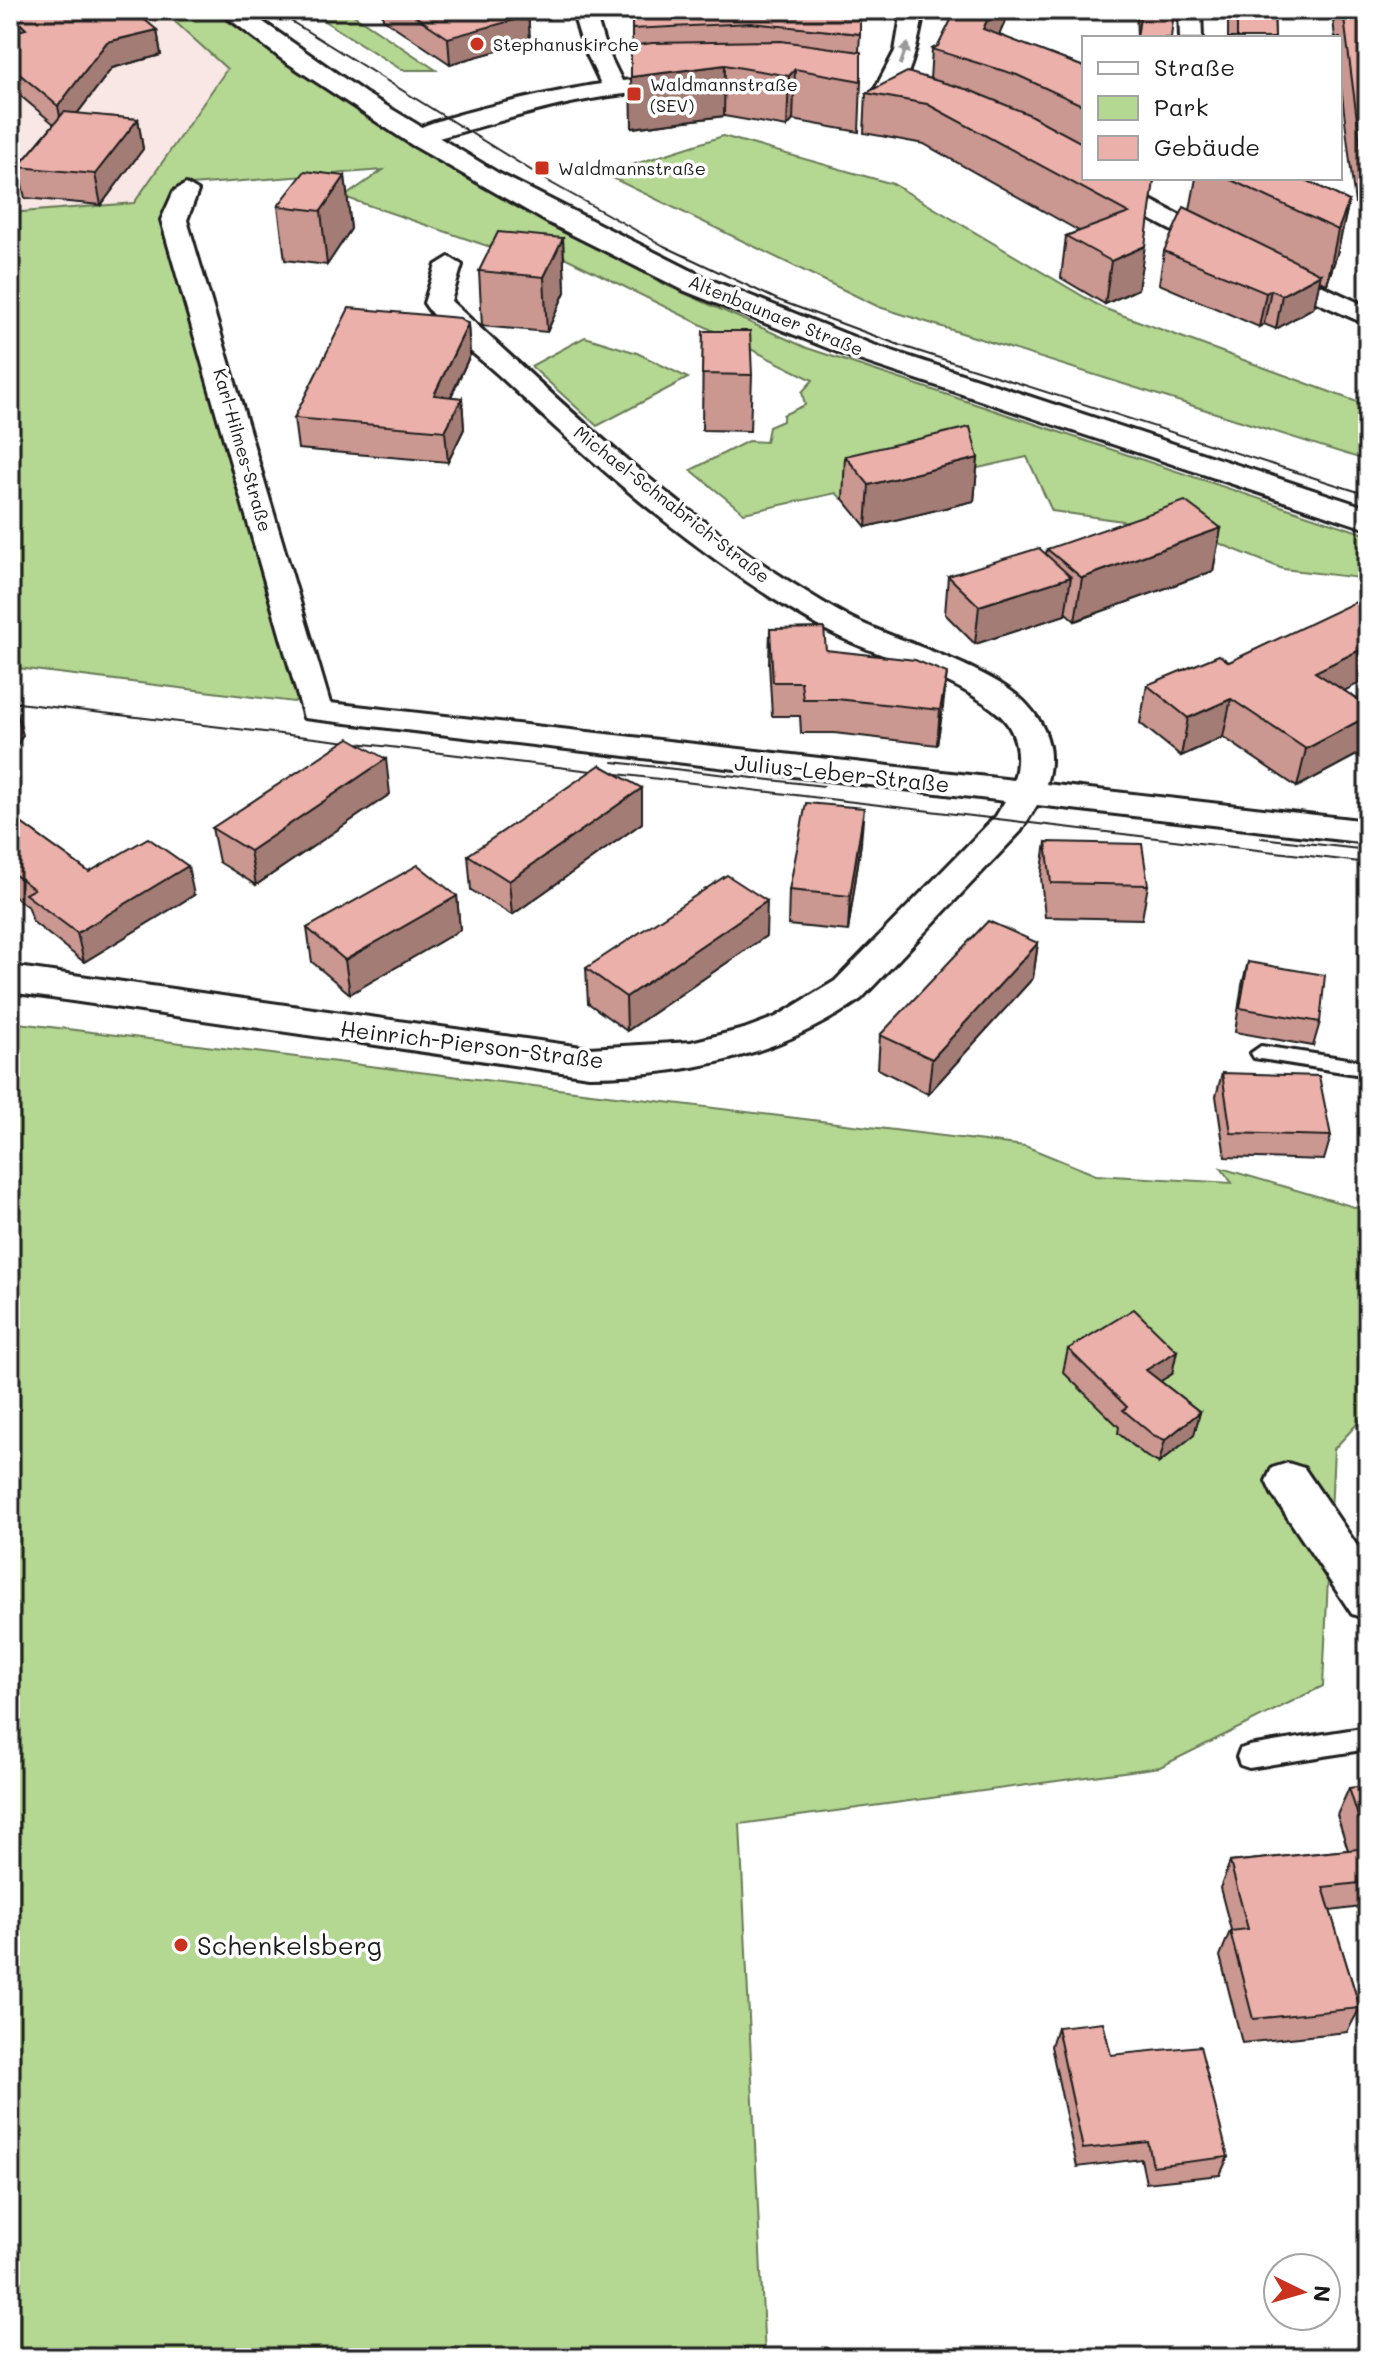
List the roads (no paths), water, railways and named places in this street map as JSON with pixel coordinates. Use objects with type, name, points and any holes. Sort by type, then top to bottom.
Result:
[{"type":"main road","name":"Altenbaunaer Straße","points":[[230,10],[419,136],[648,261],[766,315],[853,349],[1368,519]]},
{"type":"street","points":[[583,10],[594,46],[614,87]]},
{"type":"street","points":[[884,95],[906,51],[913,10]]},
{"type":"street","points":[[1190,10],[1191,36]]},
{"type":"street","points":[[419,136],[527,103],[614,87],[710,81]]},
{"type":"street","points":[[855,90],[908,101]]},
{"type":"street","points":[[1097,180],[1219,250],[1368,317]]},
{"type":"street","name":"Karl-Hilmes-Straße","points":[[186,191],[174,220],[316,711]]},
{"type":"street","name":"Michael-Schnabrich-Straße","points":[[449,265],[437,303],[624,470],[742,564],[851,631],[973,684],[1017,713],[1037,754],[1028,794]]},
{"type":"street","name":"Julius-Leber-Straße","points":[[316,711],[1368,832]]},
{"type":"street","name":"Heinrich-Pierson-Straße","points":[[10,979],[589,1062],[642,1063],[695,1057],[756,1039],[806,1016],[849,989],[1009,823],[1028,794]]},
{"type":"street","points":[[1288,1481],[1368,1600]]},
{"type":"lane","points":[[1261,1053],[1368,1069]]},
{"type":"lane","points":[[1249,1757],[1368,1738]]},
{"type":"tram line","points":[[273,10],[553,184],[664,246],[778,300],[902,346],[1368,495]]},
{"type":"tram line","points":[[10,702],[1368,863]]},
{"type":"tram line","points":[[613,762],[824,786]]},
{"type":"tram line","points":[[1261,838],[1368,850]]},
{"type":"place","name":"Stephanuskirche","points":[[477,44]]},
{"type":"place","name":"Waldmannstraße (SEV)","points":[[634,94]]},
{"type":"place","name":"Waldmannstraße","points":[[542,168]]},
{"type":"place","name":"Schenkelsberg","points":[[181,1945]]}]
